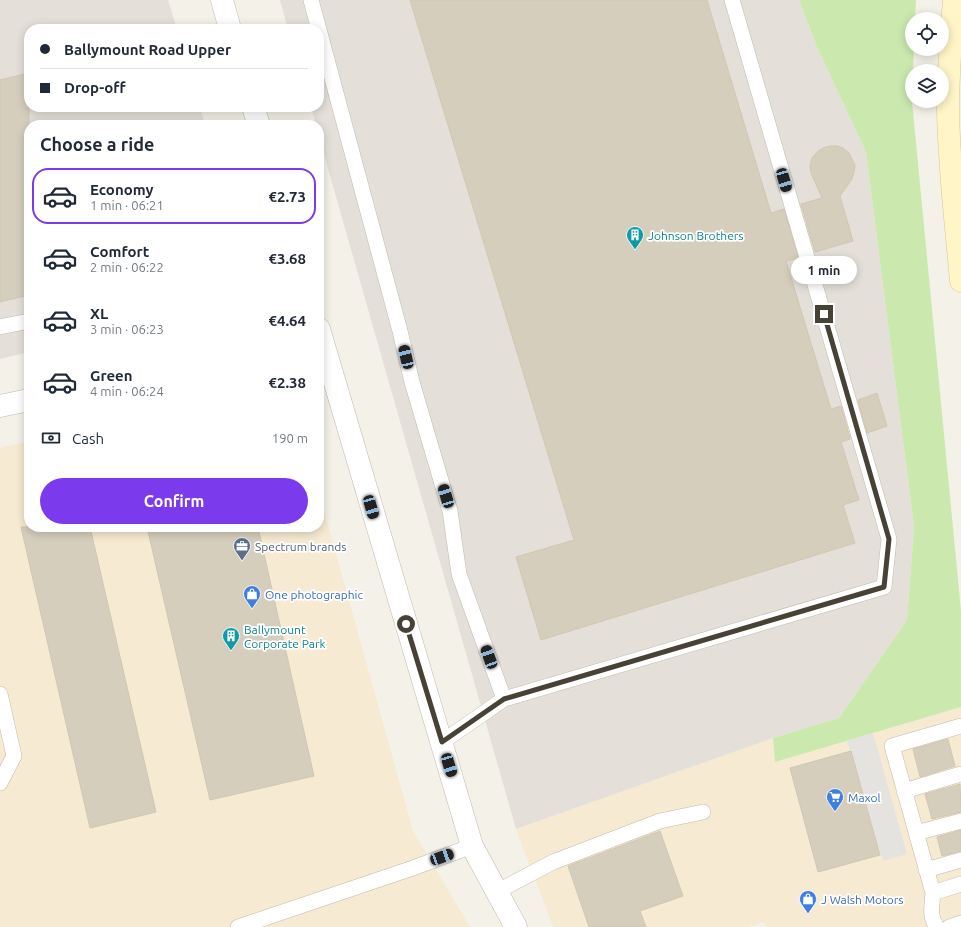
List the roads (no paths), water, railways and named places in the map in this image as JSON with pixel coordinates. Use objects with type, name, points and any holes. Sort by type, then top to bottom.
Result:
[{"type":"main road","points":[[954,0],[948,111],[952,181],[961,281]]},
{"type":"street","points":[[222,0],[229,24]]},
{"type":"street","points":[[324,349],[472,846],[498,891],[516,927]]},
{"type":"street","points":[[0,406],[24,401]]},
{"type":"lane","points":[[311,0],[317,24]]},
{"type":"lane","points":[[442,742],[504,699],[884,587],[889,539],[732,0]]},
{"type":"lane","points":[[324,48],[398,323],[412,382],[450,511],[459,574],[504,699]]},
{"type":"lane","points":[[0,328],[24,322]]},
{"type":"lane","points":[[0,694],[14,756],[0,783]]},
{"type":"lane","points":[[937,927],[931,914],[933,893],[892,746],[961,726]]},
{"type":"lane","points":[[895,756],[961,737]]},
{"type":"lane","points":[[904,791],[961,774]]},
{"type":"lane","points":[[498,891],[560,860],[660,821],[703,812]]},
{"type":"lane","points":[[916,833],[961,821]]},
{"type":"lane","points":[[238,927],[413,868],[472,846]]},
{"type":"lane","points":[[926,870],[961,860]]},
{"type":"lane","points":[[933,893],[961,884]]},
{"type":"lane","points":[[948,927],[961,923]]},
{"type":"place","name":"Johnson Brothers","points":[[635,250]]},
{"type":"place","name":"Spectrum brands","points":[[242,561]]},
{"type":"place","name":"One photographic","points":[[252,609]]},
{"type":"place","name":"Ballymount Corporate Park","points":[[231,651]]},
{"type":"place","name":"Maxol","points":[[835,812]]},
{"type":"place","name":"J Walsh Motors","points":[[808,914]]}]
